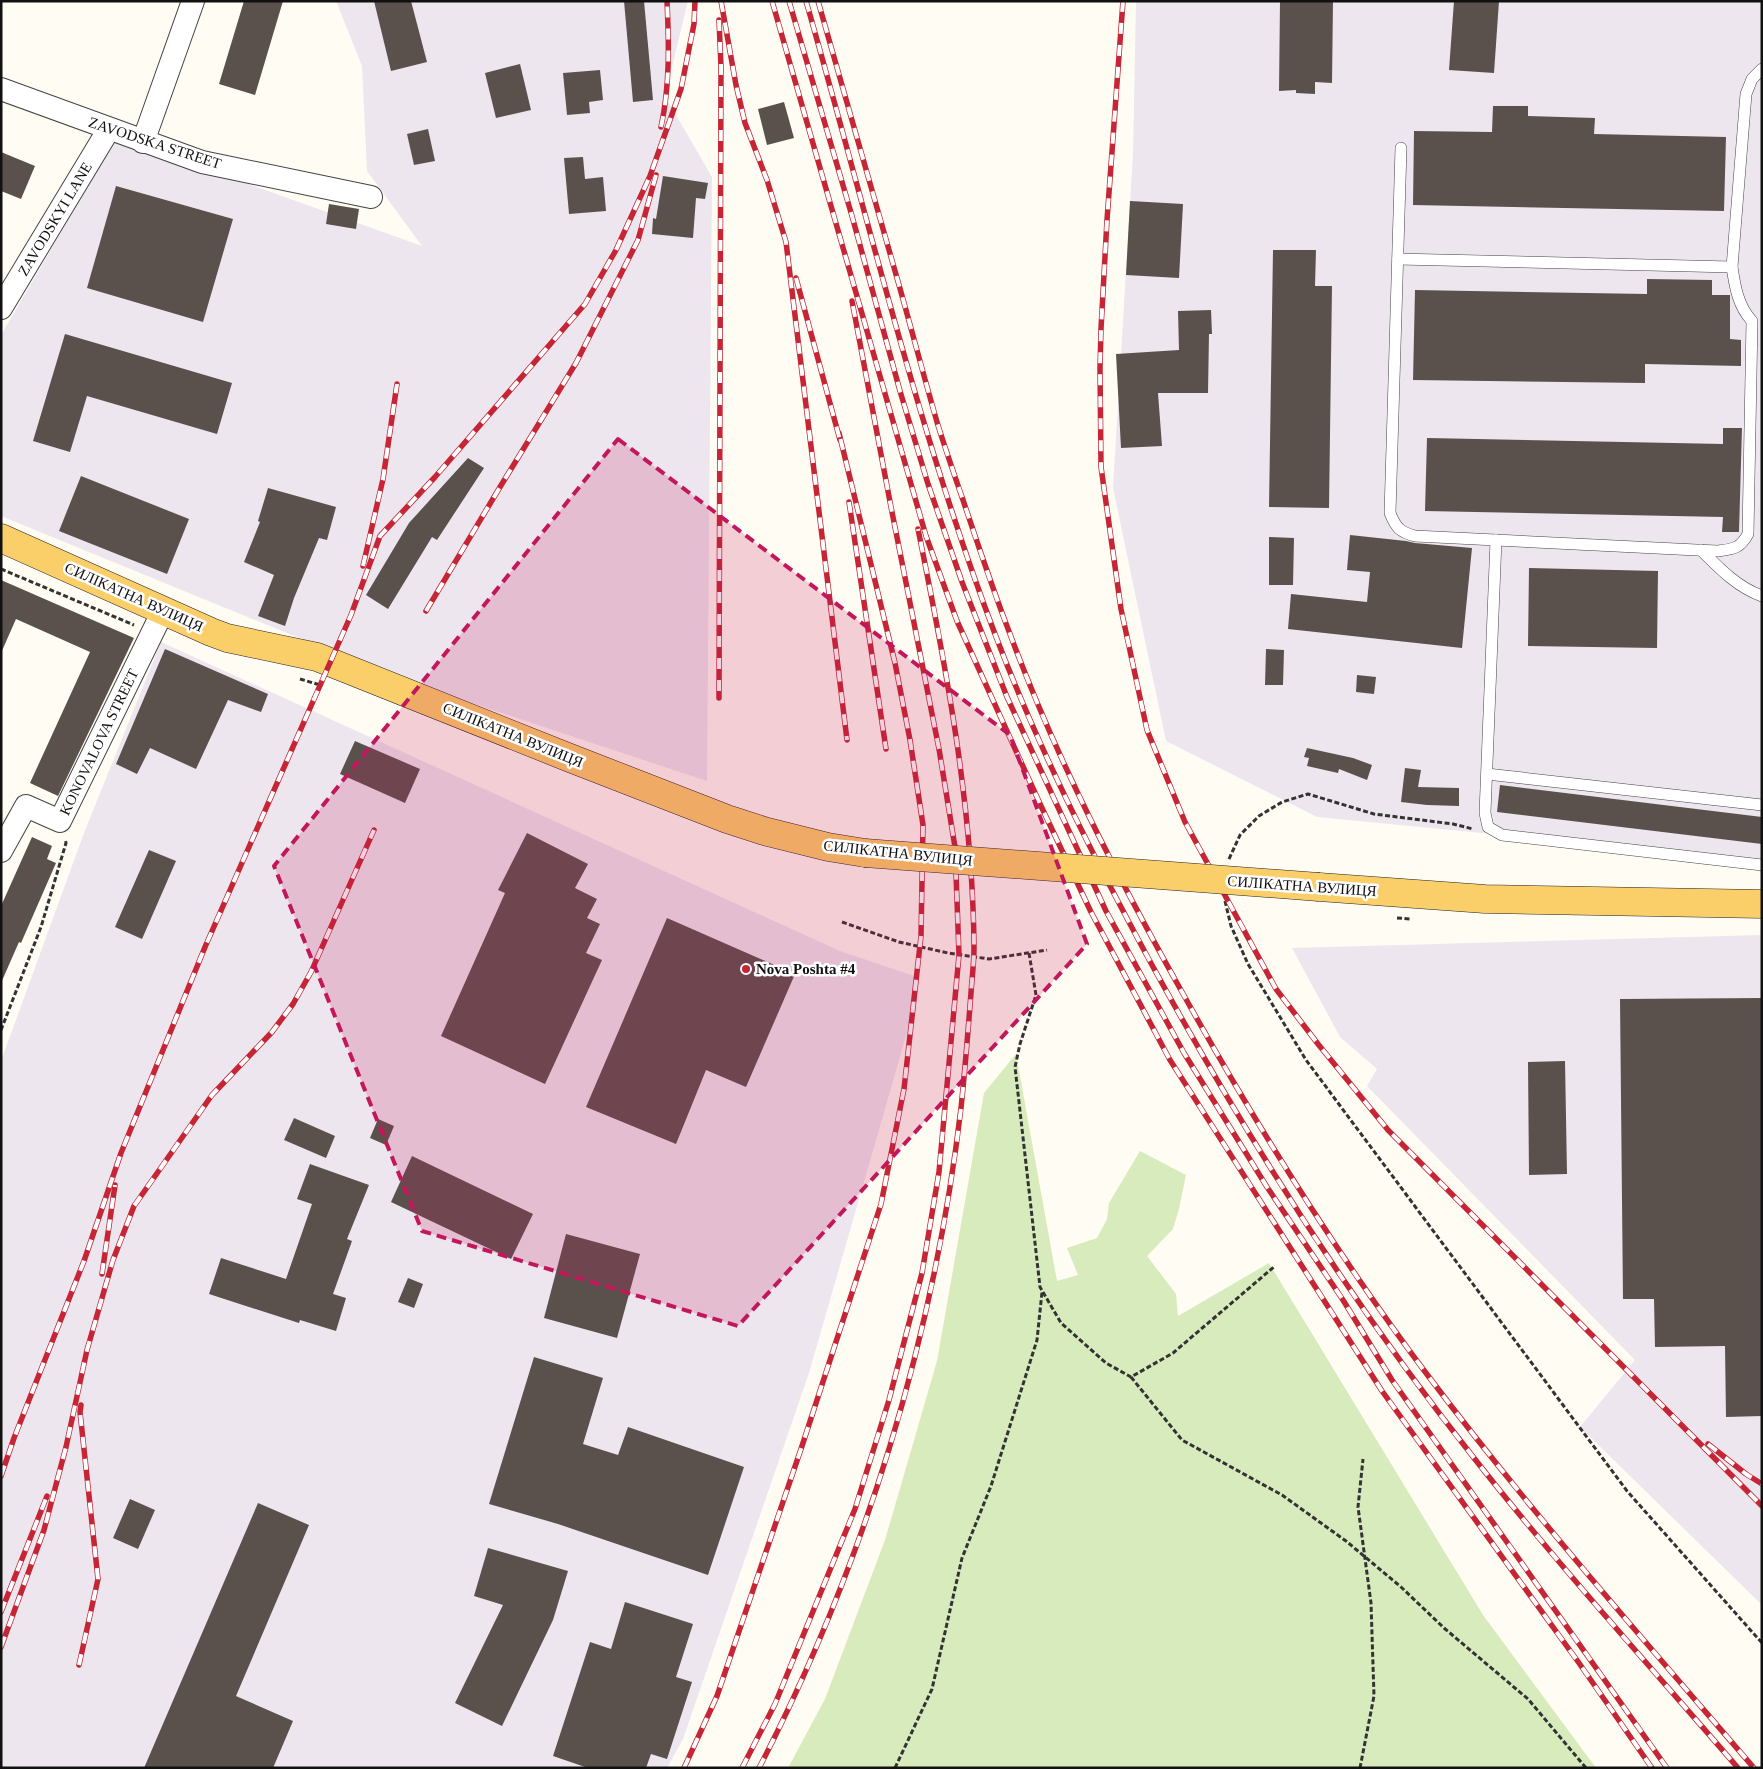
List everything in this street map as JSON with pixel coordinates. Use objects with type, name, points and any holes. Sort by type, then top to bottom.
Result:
[{"type":"main road","name":"СИЛІКАТНА ВУЛИЦЯ","points":[[1,538],[211,632],[228,638],[320,658],[727,819],[798,841],[865,853],[1485,899],[1762,904]]},
{"type":"street","points":[[143,142],[193,1]]},
{"type":"street","name":"ZAVODSKA STREET","points":[[1,89],[202,162],[371,197]]},
{"type":"street","name":"ZAVODSKYI LANE","points":[[1,308],[109,129]]},
{"type":"street","name":"KONOVALOVA STREET","points":[[1,851],[26,806],[60,821],[164,610]]},
{"type":"lane","points":[[1401,148],[1390,513],[1395,525],[1405,533],[1415,536],[1730,550],[1742,544],[1748,534],[1756,411],[1757,321],[1743,309],[1735,290],[1732,267],[1746,94],[1752,79],[1762,69]]},
{"type":"lane","points":[[1398,259],[1732,267]]},
{"type":"lane","points":[[1496,540],[1484,813],[1488,826],[1502,836],[1762,865]]},
{"type":"lane","points":[[1701,550],[1722,571],[1741,586],[1762,596]]},
{"type":"lane","points":[[1487,774],[1762,805]]},
{"type":"path","points":[[1226,866],[1240,835],[1258,816],[1282,802],[1308,794],[1374,814],[1453,824],[1502,836]]},
{"type":"path","points":[[1,1030],[41,927],[66,843],[60,821]]},
{"type":"path","points":[[1224,898],[1231,926],[1248,964],[1306,1060],[1627,1491],[1762,1643]]},
{"type":"path","points":[[842,922],[899,942],[948,953],[989,959],[1047,950]]},
{"type":"path","points":[[1029,952],[1036,995],[1020,1044],[1015,1067],[1040,1287],[1061,1323],[1106,1363],[1131,1377],[1182,1440],[1282,1495],[1346,1541],[1401,1587],[1452,1635],[1528,1698],[1586,1768]]},
{"type":"path","points":[[1131,1377],[1173,1352],[1275,1266]]},
{"type":"path","points":[[895,1768],[932,1689],[962,1558],[991,1486],[1037,1340],[1042,1291]]},
{"type":"path","points":[[1360,1768],[1374,1696],[1371,1603],[1358,1507],[1363,1459]]},
{"type":"highlighted area","points":[[618,439],[1010,735],[1087,944],[738,1326],[422,1231],[274,866]]},
{"type":"shaded area","points":[[336,1],[688,1],[665,96],[712,177],[707,781],[399,679],[1,516],[1,335],[117,137],[422,246],[367,171],[362,66]]},
{"type":"shaded area","points":[[1136,1],[1762,1],[1762,860],[1317,817],[1166,741],[1113,488],[1133,154]]},
{"type":"shaded area","points":[[161,642],[840,951],[917,977],[912,1015],[809,1373],[683,1739],[667,1768],[1,1768],[1,1061],[84,833]]},
{"type":"shaded area","points":[[1762,935],[1762,1605],[1580,1427],[1635,1360],[1367,1086],[1377,1069],[1340,1037],[1292,948]]},
{"type":"green space","points":[[1016,1054],[1057,1281],[1078,1275],[1067,1248],[1097,1238],[1107,1219],[1109,1203],[1140,1151],[1186,1175],[1173,1229],[1147,1256],[1176,1294],[1178,1316],[1269,1263],[1483,1615],[1596,1768],[788,1768],[825,1699],[885,1540],[937,1361],[984,1093]]},
{"type":"building","points":[[244,1],[283,1],[255,95],[219,84]]},
{"type":"building","points":[[374,1],[411,1],[427,62],[391,71]]},
{"type":"building","points":[[624,1],[644,1],[653,100],[633,102]]},
{"type":"building","points":[[1280,1],[1333,1],[1332,83],[1315,82],[1315,94],[1296,93],[1296,90],[1279,91]]},
{"type":"building","points":[[1454,1],[1499,1],[1494,73],[1449,70]]},
{"type":"building","points":[[520,64],[531,110],[496,118],[485,73]]},
{"type":"building","points":[[600,70],[603,100],[589,102],[590,113],[567,115],[563,73]]},
{"type":"building","points":[[784,102],[794,138],[767,145],[758,109]]},
{"type":"building","points":[[1493,106],[1528,106],[1528,116],[1595,118],[1594,134],[1726,137],[1724,211],[1413,205],[1414,131],[1492,132]]},
{"type":"building","points":[[428,129],[435,161],[414,165],[407,134]]},
{"type":"building","points":[[1,152],[35,166],[21,199],[1,191]]},
{"type":"building","points":[[583,157],[585,179],[603,177],[606,211],[569,214],[564,158]]},
{"type":"building","points":[[663,176],[708,183],[705,199],[696,198],[693,238],[652,234],[653,218],[656,219]]},
{"type":"building","points":[[116,186],[233,219],[203,322],[87,288]]},
{"type":"building","points":[[1130,201],[1183,204],[1179,278],[1126,275]]},
{"type":"building","points":[[329,204],[359,209],[356,229],[326,224]]},
{"type":"building","points":[[1273,250],[1316,250],[1315,286],[1332,286],[1329,508],[1269,507]]},
{"type":"building","points":[[1647,279],[1712,280],[1712,295],[1730,295],[1730,339],[1741,340],[1741,366],[1645,364],[1645,383],[1413,380],[1415,290],[1647,294]]},
{"type":"building","points":[[1211,310],[1212,334],[1209,334],[1208,393],[1158,393],[1162,446],[1121,448],[1116,354],[1179,350],[1178,311]]},
{"type":"building","points":[[65,334],[232,383],[217,434],[87,396],[70,452],[33,441]]},
{"type":"building","points":[[1723,428],[1742,428],[1739,532],[1722,532],[1723,517],[1425,511],[1427,438],[1723,444]]},
{"type":"building","points":[[468,458],[484,468],[437,540],[432,537],[388,609],[366,595],[409,523]]},
{"type":"building","points":[[81,476],[189,519],[167,574],[59,531]]},
{"type":"building","points":[[268,488],[336,507],[327,540],[319,538],[294,598],[285,626],[258,616],[274,575],[244,562],[260,522],[258,521]]},
{"type":"building","points":[[1350,535],[1472,548],[1462,648],[1288,629],[1291,594],[1367,602],[1370,572],[1347,570]]},
{"type":"building","points":[[1269,537],[1294,538],[1293,585],[1269,585]]},
{"type":"building","points":[[1529,568],[1658,571],[1657,648],[1528,646]]},
{"type":"building","points":[[1,580],[134,638],[58,796],[30,783],[90,652],[16,619],[1,653]]},
{"type":"building","points":[[165,649],[268,694],[261,712],[228,700],[196,769],[150,748],[137,774],[116,764]]},
{"type":"building","points":[[1266,649],[1284,650],[1283,685],[1265,685]]},
{"type":"building","points":[[1357,675],[1376,677],[1374,694],[1356,692]]},
{"type":"building","points":[[355,741],[420,769],[405,803],[340,774]]},
{"type":"building","points":[[1307,748],[1353,758],[1372,765],[1367,780],[1339,769],[1338,773],[1307,766],[1309,758],[1304,757]]},
{"type":"building","points":[[1405,768],[1421,770],[1418,787],[1459,788],[1459,806],[1401,802]]},
{"type":"building","points":[[1500,785],[1762,817],[1762,844],[1497,812]]},
{"type":"building","points":[[527,833],[588,864],[575,888],[597,899],[587,918],[600,924],[586,953],[602,960],[545,1084],[441,1036],[505,893],[498,890]]},
{"type":"building","points":[[32,837],[52,846],[47,859],[56,863],[21,943],[19,942],[1,983],[1,906]]},
{"type":"building","points":[[149,850],[176,861],[142,939],[115,927]]},
{"type":"building","points":[[667,918],[795,974],[746,1087],[706,1070],[676,1144],[586,1107]]},
{"type":"building","points":[[1762,998],[1762,1416],[1726,1417],[1725,1346],[1655,1347],[1654,1299],[1623,1299],[1620,999]]},
{"type":"building","points":[[1565,1061],[1567,1174],[1529,1175],[1528,1062]]},
{"type":"building","points":[[294,1118],[335,1136],[326,1158],[284,1140]]},
{"type":"building","points":[[378,1119],[394,1126],[386,1145],[370,1138]]},
{"type":"building","points":[[412,1156],[533,1214],[511,1259],[391,1202]]},
{"type":"building","points":[[310,1164],[369,1185],[347,1239],[352,1241],[333,1294],[346,1298],[336,1331],[300,1320],[299,1323],[209,1294],[221,1258],[286,1279],[312,1204],[297,1199]]},
{"type":"building","points":[[566,1234],[640,1254],[617,1338],[544,1318]]},
{"type":"building","points":[[408,1278],[423,1284],[414,1308],[398,1302]]},
{"type":"building","points":[[534,1357],[603,1378],[583,1444],[618,1455],[628,1427],[744,1467],[708,1575],[558,1524],[489,1504]]},
{"type":"building","points":[[130,1499],[155,1510],[138,1549],[113,1538]]},
{"type":"building","points":[[258,1503],[309,1525],[236,1696],[293,1721],[273,1768],[144,1768]]},
{"type":"building","points":[[488,1548],[568,1571],[553,1620],[502,1726],[455,1703],[503,1605],[474,1596]]},
{"type":"building","points":[[625,1602],[693,1624],[676,1677],[692,1682],[667,1759],[651,1754],[646,1768],[588,1768],[553,1756],[590,1642],[611,1649]]},
{"type":"railway","points":[[661,127],[667,80],[667,1]]},
{"type":"railway","points":[[1,1476],[14,1438],[84,1261],[121,1153],[205,947],[351,615],[380,536],[435,477],[585,304],[616,250],[650,176],[681,89],[694,24],[695,1]]},
{"type":"railway","points":[[721,1],[745,123],[767,180],[786,242],[847,740]]},
{"type":"railway","points":[[772,1],[926,536],[957,621],[1091,912],[1170,1060],[1382,1391],[1579,1663],[1652,1768]]},
{"type":"railway","points":[[789,1],[852,216],[900,391],[928,484],[962,582],[1007,697],[1106,911],[1184,1053],[1267,1187],[1343,1300],[1392,1380],[1667,1768]]},
{"type":"railway","points":[[806,1],[894,320],[941,478],[967,556],[995,634],[1048,761],[1130,925],[1188,1029],[1263,1156],[1343,1280],[1385,1340],[1474,1458],[1538,1537],[1738,1768]]},
{"type":"railway","points":[[818,1],[937,422],[986,567],[1010,634],[1047,726],[1067,771],[1134,905],[1210,1042],[1268,1140],[1330,1237],[1395,1331],[1547,1526],[1754,1768]]},
{"type":"railway","points":[[1123,1],[1101,329],[1101,467],[1121,609],[1147,730],[1185,822],[1276,989],[1388,1130],[1762,1506]]},
{"type":"railway","points":[[719,20],[721,67],[719,698]]},
{"type":"railway","points":[[426,611],[576,363],[638,240],[656,175]]},
{"type":"railway","points":[[796,278],[840,440]]},
{"type":"railway","points":[[742,1768],[775,1704],[855,1509],[889,1400],[922,1273],[939,1172],[959,955],[955,847],[939,749],[852,301]]},
{"type":"railway","points":[[363,566],[383,479],[397,384]]},
{"type":"railway","points":[[684,1768],[717,1696],[802,1446],[881,1204],[904,1089],[921,936],[923,825],[910,740],[895,663],[839,433]]},
{"type":"railway","points":[[849,502],[886,749]]},
{"type":"railway","points":[[759,1768],[797,1690],[831,1611],[890,1447],[933,1279],[949,1194],[961,1108],[974,954],[969,842],[948,685],[918,529]]},
{"type":"railway","points":[[1,1647],[44,1530],[66,1447],[87,1350],[113,1260],[134,1206],[212,1095],[272,1032],[293,1004],[311,972],[374,830]]},
{"type":"railway","points":[[102,1274],[115,1185]]},
{"type":"railway","points":[[79,1665],[98,1579],[80,1412],[81,1405]]},
{"type":"railway","points":[[1708,1444],[1762,1484]]},
{"type":"railway","points":[[1,1612],[47,1496]]},
{"type":"place","name":"Nova Poshta #4","points":[[746,969]]}]
